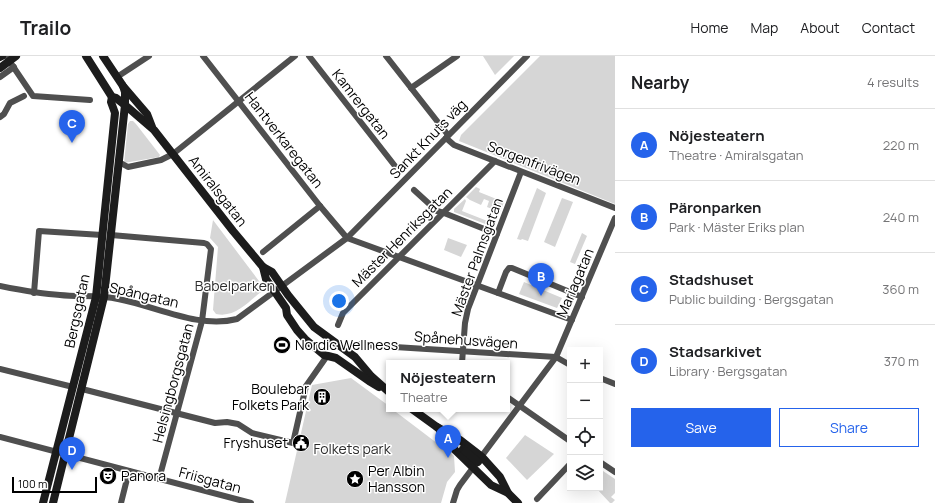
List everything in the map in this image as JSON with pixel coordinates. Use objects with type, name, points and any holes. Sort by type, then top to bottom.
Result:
[{"type":"main road","name":"Amiralsgatan","points":[[86,56],[112,98],[116,98],[154,130],[233,231],[263,267],[272,272],[314,326],[355,357],[371,376],[386,389]]},
{"type":"main road","name":"Amiralsgatan","points":[[103,56],[123,86],[147,114],[154,130]]},
{"type":"main road","points":[[0,68],[8,59]]},
{"type":"main road","name":"Amiralsgatan","points":[[123,86],[125,92],[125,105]]},
{"type":"main road","name":"Bergsgatan","points":[[43,503],[73,387],[100,297],[102,235],[115,113],[111,102],[112,98]]},
{"type":"main road","name":"Bergsgatan","points":[[52,503],[82,389],[100,297],[111,235],[125,105]]},
{"type":"main road","name":"Amiralsgatan","points":[[263,267],[266,279],[286,308],[287,315],[297,330],[315,348],[327,356],[336,358],[369,381],[386,390]]},
{"type":"main road","points":[[416,412],[437,427],[460,440],[478,462],[491,485],[508,493]]},
{"type":"main road","points":[[437,427],[455,450],[478,462],[500,477],[508,493],[518,503]]},
{"type":"street","points":[[117,77],[149,56]]},
{"type":"street","name":"Hantverkaregatan","points":[[203,56],[320,206],[347,238]]},
{"type":"street","points":[[119,162],[126,166],[133,166],[165,159],[240,102],[296,56]]},
{"type":"street","name":"Kamrergatan","points":[[309,56],[395,166]]},
{"type":"street","name":"Sorgenfrivägen","points":[[386,56],[454,145],[615,208]]},
{"type":"street","points":[[411,88],[457,56]]},
{"type":"street","name":"Sankt Knuts väg","points":[[282,286],[347,238],[527,56]]},
{"type":"street","points":[[0,77],[8,59]]},
{"type":"street","points":[[8,59],[33,96],[90,100]]},
{"type":"street","points":[[0,117],[4,114],[10,103],[24,96]]},
{"type":"street","name":"Mäster Henriksgatan","points":[[338,325],[343,313],[444,213],[489,171],[495,161]]},
{"type":"street","name":"Mäster Palmsgatan","points":[[462,360],[466,314],[521,172]]},
{"type":"street","points":[[414,190],[437,211],[497,234]]},
{"type":"street","points":[[263,252],[320,206]]},
{"type":"street","name":"Mariagatan","points":[[453,503],[457,490],[556,357],[615,218]]},
{"type":"street","points":[[34,293],[39,230],[102,235]]},
{"type":"street","name":"Helsingborgsgatan","points":[[111,235],[204,243],[211,249],[202,321],[159,479]]},
{"type":"street","points":[[347,238],[400,256],[477,286],[572,320]]},
{"type":"street","points":[[498,293],[507,269],[512,268],[582,297]]},
{"type":"street","name":"Spångatan","points":[[0,286],[34,293],[119,299],[202,321],[225,321],[237,319],[282,286]]},
{"type":"street","name":"Spånehusvägen","points":[[359,344],[556,357],[567,363]]},
{"type":"street","points":[[82,389],[178,413],[215,424],[227,422],[238,424],[252,433],[293,443],[306,386],[327,356]]},
{"type":"street","points":[[0,369],[73,387]]},
{"type":"street","points":[[603,379],[615,384]]},
{"type":"street","points":[[510,399],[567,439]]},
{"type":"street","name":"Friisgatan","points":[[0,437],[251,503]]},
{"type":"street","points":[[603,464],[615,472]]},
{"type":"street","points":[[537,499],[567,467]]},
{"type":"street","points":[[121,503],[129,471]]},
{"type":"green space","points":[[483,56],[514,56],[495,75]]},
{"type":"green space","points":[[540,56],[615,56],[615,204],[459,141],[461,135]]},
{"type":"green space","points":[[130,121],[133,121],[136,124],[160,155],[159,157],[124,163],[128,124]]},
{"type":"green space","points":[[476,187],[480,189],[479,192],[504,202],[500,212],[487,207],[489,201],[484,199],[481,205],[466,197]]},
{"type":"green space","points":[[537,188],[546,193],[528,241],[517,239]]},
{"type":"green space","points":[[562,198],[573,202],[555,247],[544,242]]},
{"type":"green space","points":[[465,199],[466,201],[462,211],[495,224],[495,226],[493,227],[454,212],[454,209]]},
{"type":"green space","name":"Babelparken","points":[[213,220],[262,285],[261,292],[246,305],[235,312],[223,315],[216,314],[213,310],[218,247],[210,238]]},
{"type":"green space","points":[[582,233],[587,236],[575,264],[570,262]]},
{"type":"green space","points":[[448,238],[467,245],[461,257],[444,250]]},
{"type":"green space","points":[[524,282],[562,298],[557,308],[519,294]]},
{"type":"green space","name":"Folkets park","points":[[351,378],[386,404],[386,412],[396,412],[454,456],[455,472],[447,482],[441,503],[285,503],[312,385]]},
{"type":"green space","points":[[525,435],[554,454],[527,480],[506,458]]},
{"type":"green space","points":[[603,471],[615,479],[615,493],[611,497],[615,500],[610,503],[599,491],[603,491]]},
{"type":"place","name":"Stadshuset","points":[[72,143]]},
{"type":"place","name":"Päronparken","points":[[541,296]]},
{"type":"place","name":"Nordic Wellness","points":[[282,345]]},
{"type":"place","name":"Boulebar Folkets Park","points":[[322,397]]},
{"type":"place","name":"Fryshuset","points":[[301,443]]},
{"type":"place","name":"Nöjesteatern","points":[[448,458]]},
{"type":"place","name":"Stadsarkivet","points":[[72,470]]},
{"type":"place","name":"Panora","points":[[108,476]]},
{"type":"place","name":"Per Albin Hansson","points":[[355,479]]}]
